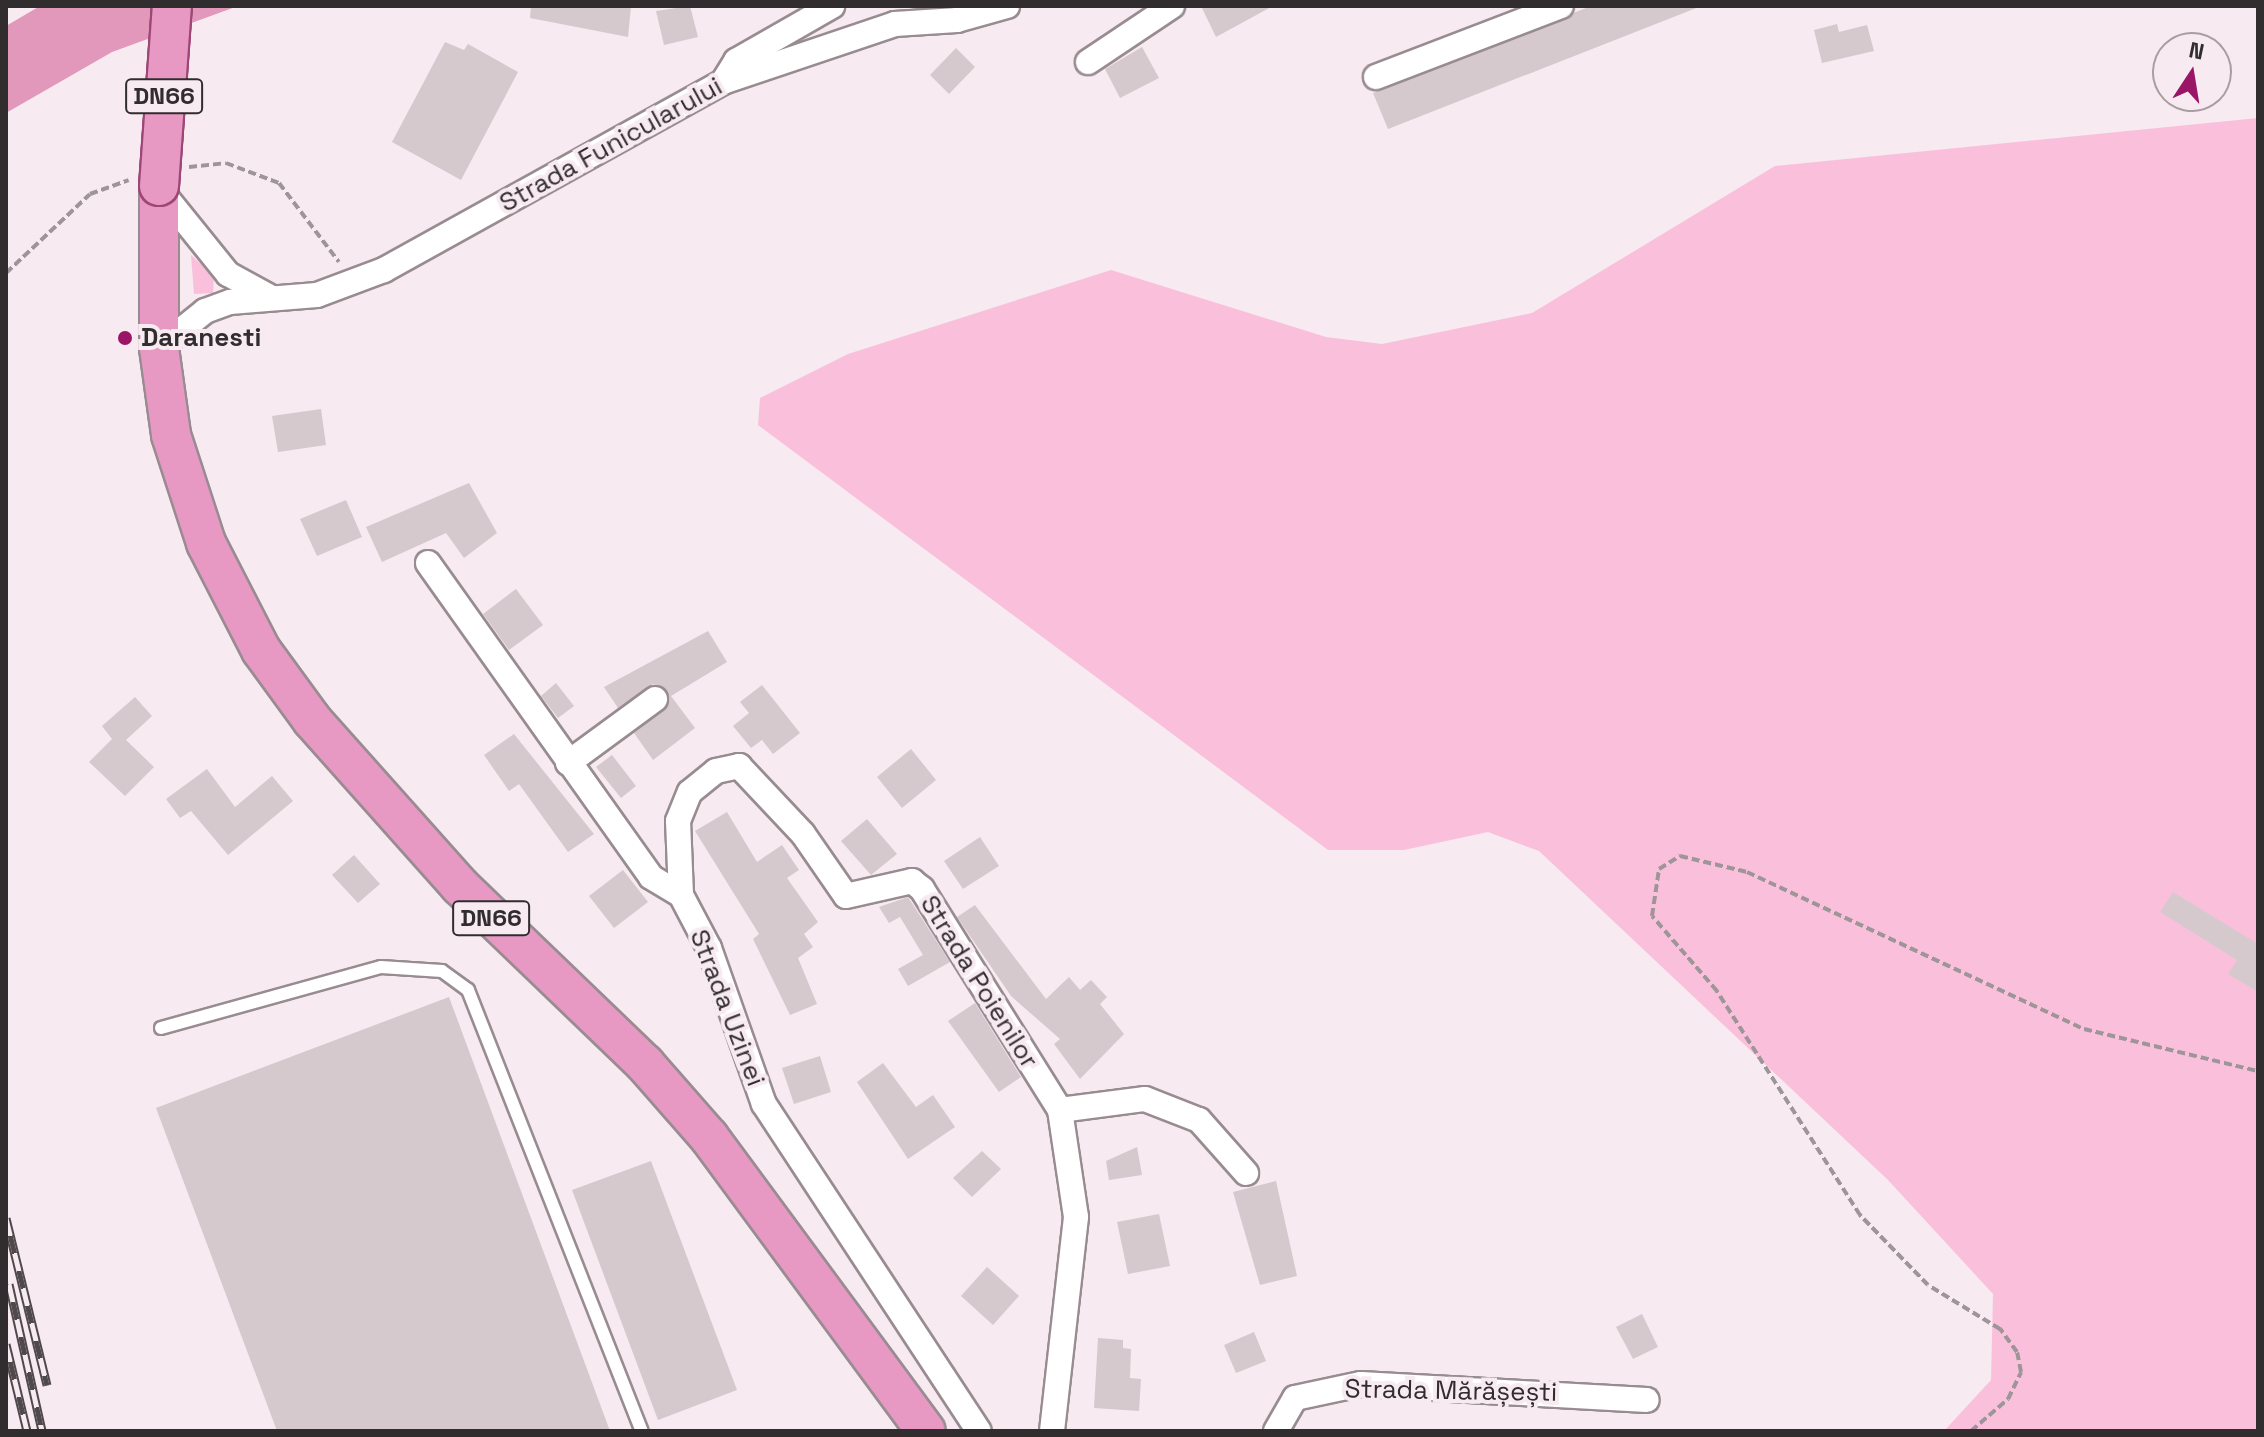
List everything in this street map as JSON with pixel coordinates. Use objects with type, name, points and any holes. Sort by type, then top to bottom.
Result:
[{"type":"main road","name":"DN66","points":[[172,6],[158,201],[159,348],[171,435],[197,520],[231,597],[289,689],[460,886],[680,1103],[833,1297],[926,1431]]},
{"type":"street","points":[[723,82],[736,61],[832,6]]},
{"type":"street","name":"Strada Funicularului","points":[[159,348],[205,311],[272,298],[317,295],[384,270],[723,82],[895,24],[957,20],[1007,6]]},
{"type":"street","points":[[1088,62],[1172,6]]},
{"type":"street","points":[[1376,77],[1561,6]]},
{"type":"street","points":[[158,201],[228,274],[272,298]]},
{"type":"street","name":"Strada Uzinei","points":[[428,563],[651,877],[681,895],[709,948],[764,1104],[979,1431]]},
{"type":"street","points":[[568,763],[655,699]]},
{"type":"street","name":"Strada Poienilor","points":[[681,895],[678,821],[690,792],[716,771],[739,766],[803,834],[846,896],[912,881],[922,889],[1060,1110],[1076,1217],[1052,1431]]},
{"type":"street","points":[[1060,1110],[1145,1099],[1199,1120],[1246,1173]]},
{"type":"street","name":"Strada Mărășești","points":[[1276,1431],[1295,1398],[1361,1384],[1647,1400]]},
{"type":"lane","points":[[161,1028],[381,967],[442,971],[468,990],[642,1431]]},
{"type":"path","points":[[1971,1431],[2008,1399],[2021,1372],[2017,1352],[2000,1329],[1928,1285],[1860,1215],[1717,991],[1652,916],[1659,869],[1680,856],[1747,872],[2084,1029],[2258,1071]]},
{"type":"shaded area","points":[[40,6],[238,6],[112,52],[6,113],[6,26]]},
{"type":"shaded area","points":[[2258,118],[2258,1431],[1944,1431],[1991,1380],[1993,1294],[1888,1180],[1539,851],[1488,832],[1404,850],[1328,850],[758,425],[760,398],[848,354],[1111,270],[1326,337],[1382,344],[1532,313],[1775,166]]},
{"type":"shaded area","points":[[191,255],[214,276],[213,293],[194,294]]},
{"type":"building","points":[[531,6],[631,6],[628,37],[530,18]]},
{"type":"building","points":[[690,6],[698,37],[664,45],[656,11]]},
{"type":"building","points":[[1201,6],[1273,6],[1216,37]]},
{"type":"building","points":[[1591,6],[1699,7],[1388,129],[1373,93]]},
{"type":"building","points":[[1837,24],[1839,32],[1867,25],[1874,51],[1822,63],[1814,30]]},
{"type":"building","points":[[445,42],[464,50],[468,44],[518,72],[461,180],[392,142]]},
{"type":"building","points":[[1142,47],[1159,78],[1120,98],[1105,69]]},
{"type":"building","points":[[956,48],[975,67],[949,94],[930,75]]},
{"type":"building","points":[[321,409],[326,445],[278,452],[272,416]]},
{"type":"building","points":[[469,483],[497,533],[464,558],[446,533],[382,562],[366,527]]},
{"type":"building","points":[[346,500],[362,537],[317,556],[300,519]]},
{"type":"building","points":[[516,589],[543,625],[509,650],[483,614]]},
{"type":"building","points":[[708,631],[727,662],[671,696],[695,728],[653,760],[634,733],[668,706],[667,691],[653,684],[618,708],[604,687]]},
{"type":"building","points":[[556,683],[574,706],[558,718],[541,696]]},
{"type":"building","points":[[762,685],[800,733],[773,754],[762,740],[751,748],[733,726],[749,713],[740,702]]},
{"type":"building","points":[[135,697],[152,716],[126,740],[154,767],[125,796],[89,762],[112,739],[102,726]]},
{"type":"building","points":[[514,734],[594,834],[568,852],[519,784],[509,791],[484,755]]},
{"type":"building","points":[[911,749],[936,780],[902,808],[877,777]]},
{"type":"building","points":[[612,755],[636,786],[621,798],[596,767]]},
{"type":"building","points":[[207,769],[235,807],[272,776],[293,801],[228,855],[191,811],[180,818],[166,799]]},
{"type":"building","points":[[727,812],[757,862],[782,845],[799,870],[787,878],[818,922],[804,934],[813,947],[798,958],[817,1004],[790,1015],[753,939],[759,934],[695,831]]},
{"type":"building","points":[[867,819],[897,854],[871,875],[841,841]]},
{"type":"building","points":[[980,837],[999,866],[963,889],[944,861]]},
{"type":"building","points":[[354,855],[380,884],[358,903],[332,875]]},
{"type":"building","points":[[623,870],[648,902],[614,928],[589,896]]},
{"type":"building","points":[[2173,892],[2258,944],[2258,992],[2228,974],[2237,960],[2160,912]]},
{"type":"building","points":[[908,897],[950,962],[908,986],[898,969],[923,955],[900,917],[889,923],[879,907]]},
{"type":"building","points":[[975,905],[1046,999],[1069,977],[1080,990],[1091,980],[1107,997],[1100,1004],[1124,1034],[1080,1079],[1054,1044],[1060,1039],[1011,996],[957,917]]},
{"type":"building","points":[[449,997],[610,1431],[277,1431],[156,1108]]},
{"type":"building","points":[[975,1003],[1021,1077],[999,1092],[948,1021]]},
{"type":"building","points":[[820,1056],[831,1092],[794,1104],[782,1068]]},
{"type":"building","points":[[883,1063],[916,1107],[933,1095],[955,1127],[908,1159],[857,1082]]},
{"type":"building","points":[[1137,1147],[1142,1175],[1109,1180],[1106,1161]]},
{"type":"building","points":[[982,1151],[1001,1169],[972,1197],[953,1178]]},
{"type":"building","points":[[651,1161],[737,1390],[658,1420],[572,1190]]},
{"type":"building","points":[[1276,1181],[1297,1276],[1260,1285],[1233,1192]]},
{"type":"building","points":[[1159,1214],[1170,1266],[1128,1274],[1117,1222]]},
{"type":"building","points":[[987,1267],[1019,1296],[993,1325],[961,1296]]},
{"type":"building","points":[[1642,1314],[1658,1347],[1633,1359],[1616,1327]]},
{"type":"building","points":[[1254,1332],[1266,1361],[1236,1373],[1224,1345]]},
{"type":"building","points":[[1098,1338],[1123,1340],[1123,1348],[1131,1349],[1130,1378],[1141,1379],[1139,1411],[1094,1408]]},
{"type":"railway","points":[[6,1218],[47,1385]]},
{"type":"railway","points":[[9,1284],[42,1431]]},
{"type":"railway","points":[[6,1344],[27,1431]]},
{"type":"place","name":"Daranesti","points":[[125,338]]}]
